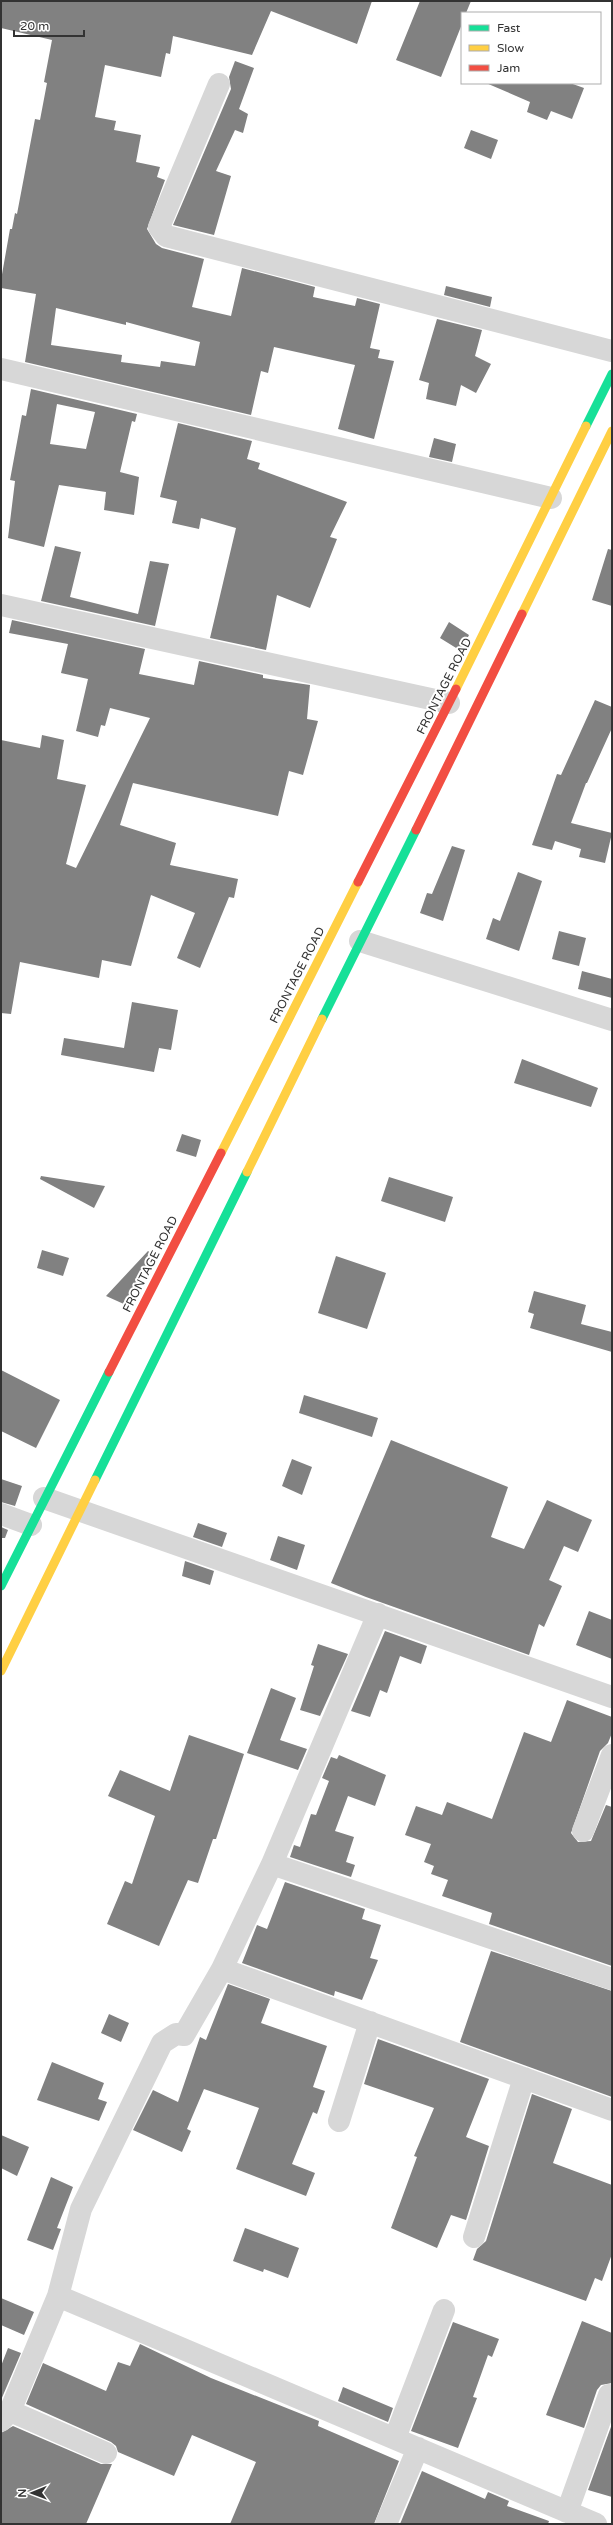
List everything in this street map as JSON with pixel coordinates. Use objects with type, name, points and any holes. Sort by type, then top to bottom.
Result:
[{"type":"main road","name":"FRONTAGE ROAD","points":[[1,1586],[44,1498],[449,703],[612,374]]},
{"type":"main road","points":[[1,1671],[81,1512],[360,941],[612,431]]},
{"type":"street","points":[[219,84],[159,227],[166,236],[612,351]]},
{"type":"street","points":[[1,369],[551,498]]},
{"type":"street","points":[[1,605],[449,703]]},
{"type":"street","points":[[360,941],[612,1020]]},
{"type":"street","points":[[44,1498],[612,1697]]},
{"type":"street","points":[[1,1514],[31,1525]]},
{"type":"street","points":[[106,2453],[6,2416],[58,2296],[81,2209],[162,2043],[176,2034],[184,2035],[222,1969],[272,1864],[378,1614]]},
{"type":"street","points":[[583,1830],[612,1755]]},
{"type":"street","points":[[272,1864],[612,1979]]},
{"type":"street","points":[[222,1969],[612,2110]]},
{"type":"street","points":[[339,2121],[370,2022]]},
{"type":"street","points":[[474,2237],[524,2078]]},
{"type":"street","points":[[58,2296],[418,2448],[558,2514],[596,2524]]},
{"type":"street","points":[[395,2438],[444,2310]]},
{"type":"street","points":[[558,2514],[609,2395]]},
{"type":"street","points":[[386,2524],[418,2448]]},
{"type":"building","points":[[1,1],[372,1],[357,44],[271,11],[252,55],[173,36],[170,54],[166,53],[161,77],[105,65],[95,117],[116,121],[114,130],[141,135],[136,162],[160,167],[157,177],[165,180],[147,229],[156,244],[162,248],[204,259],[192,307],[231,316],[242,268],[315,287],[313,297],[355,306],[357,298],[380,304],[370,348],[380,350],[378,358],[394,361],[374,439],[338,429],[355,365],[274,347],[268,373],[261,371],[251,415],[25,362],[36,294],[1,288],[1,280],[10,229],[12,229],[15,213],[17,214],[35,119],[40,120],[47,83],[44,82],[52,40],[1,28]],"holes":[[[56,308],[126,325],[126,322],[200,342],[195,366],[161,361],[160,367],[121,362],[122,355],[51,345]]]},
{"type":"building","points":[[420,1],[471,1],[466,12],[461,12],[461,27],[441,77],[396,60]]},
{"type":"building","points":[[235,61],[254,68],[239,109],[248,114],[243,133],[235,130],[216,171],[231,176],[214,235],[173,225],[231,89],[229,77]]},
{"type":"building","points":[[488,84],[573,84],[584,88],[572,119],[551,111],[547,120],[527,112],[530,102]]},
{"type":"building","points":[[471,130],[498,140],[491,159],[464,148]]},
{"type":"building","points":[[446,286],[492,297],[490,307],[444,295]]},
{"type":"building","points":[[437,319],[482,330],[475,356],[491,364],[476,393],[461,385],[456,406],[426,399],[429,383],[419,380]]},
{"type":"building","points":[[31,389],[137,414],[135,422],[132,421],[120,472],[139,477],[134,515],[104,510],[106,492],[59,485],[44,547],[8,538],[15,481],[10,480],[22,415],[26,416]],"holes":[[[57,404],[95,412],[86,449],[50,444]]]},
{"type":"building","points":[[178,423],[252,441],[247,459],[260,463],[258,469],[347,502],[330,537],[337,539],[310,608],[277,595],[266,650],[210,638],[236,528],[201,518],[199,529],[172,523],[177,501],[160,497]]},
{"type":"building","points":[[434,438],[456,444],[452,462],[429,457]]},
{"type":"building","points":[[55,546],[81,552],[70,597],[138,614],[150,561],[169,564],[155,626],[41,601]]},
{"type":"building","points":[[608,549],[612,550],[612,606],[592,600]]},
{"type":"building","points":[[12,620],[145,649],[139,674],[194,685],[199,661],[263,675],[263,678],[310,685],[307,719],[318,721],[303,775],[289,771],[278,816],[133,783],[120,825],[176,843],[170,865],[238,879],[234,898],[229,897],[200,968],[177,958],[195,913],[151,895],[131,966],[102,960],[99,978],[20,962],[11,1014],[1,1013],[1,740],[40,748],[42,735],[64,740],[57,779],[86,785],[66,864],[76,868],[150,718],[110,708],[105,726],[101,725],[98,737],[76,731],[88,679],[61,673],[68,644],[9,633]]},
{"type":"building","points":[[449,622],[469,635],[461,651],[440,638]]},
{"type":"building","points":[[595,700],[612,707],[612,728],[586,783],[571,823],[612,833],[605,863],[579,857],[581,849],[555,841],[552,850],[532,845],[557,774],[561,775]]},
{"type":"building","points":[[452,846],[465,850],[443,921],[420,913],[427,893],[432,894]]},
{"type":"building","points":[[518,872],[542,881],[519,951],[486,939],[493,918],[500,921]]},
{"type":"building","points":[[559,931],[586,938],[579,966],[552,959]]},
{"type":"building","points":[[582,971],[612,979],[612,998],[578,989]]},
{"type":"building","points":[[132,1002],[178,1010],[171,1050],[159,1048],[154,1072],[61,1055],[64,1038],[124,1048]]},
{"type":"building","points":[[522,1059],[598,1088],[591,1107],[514,1083]]},
{"type":"building","points":[[182,1134],[201,1140],[196,1157],[176,1151]]},
{"type":"building","points":[[41,1176],[105,1186],[94,1208],[40,1179]]},
{"type":"building","points":[[389,1177],[453,1197],[445,1222],[381,1201]]},
{"type":"building","points":[[42,1250],[69,1258],[63,1276],[37,1268]]},
{"type":"building","points":[[148,1251],[152,1254],[126,1305],[106,1296]]},
{"type":"building","points":[[336,1256],[386,1273],[367,1329],[318,1313]]},
{"type":"building","points":[[534,1291],[586,1305],[581,1324],[612,1332],[612,1352],[530,1328],[534,1314],[528,1312]]},
{"type":"building","points":[[1,1370],[60,1400],[36,1448],[1,1431]]},
{"type":"building","points":[[304,1395],[378,1418],[372,1437],[299,1413]]},
{"type":"building","points":[[391,1440],[508,1487],[491,1537],[524,1549],[547,1500],[592,1520],[578,1552],[564,1546],[549,1580],[562,1586],[544,1627],[539,1624],[529,1655],[331,1583]]},
{"type":"building","points":[[292,1459],[312,1467],[302,1495],[282,1486]]},
{"type":"building","points":[[1,1479],[22,1486],[15,1506],[1,1502]]},
{"type":"building","points":[[198,1523],[227,1533],[222,1547],[193,1537]]},
{"type":"building","points":[[1,1527],[8,1530],[5,1538],[1,1538]]},
{"type":"building","points":[[278,1536],[305,1545],[297,1570],[270,1560]]},
{"type":"building","points":[[185,1561],[214,1571],[210,1585],[182,1576]]},
{"type":"building","points":[[589,1611],[612,1620],[612,1659],[576,1645]]},
{"type":"building","points":[[385,1631],[427,1646],[421,1664],[400,1656],[387,1693],[380,1690],[370,1717],[351,1711]]},
{"type":"building","points":[[318,1644],[348,1654],[320,1716],[300,1710],[314,1666],[311,1665]]},
{"type":"building","points":[[271,1688],[296,1698],[280,1740],[307,1749],[298,1770],[247,1753]]},
{"type":"building","points":[[567,1700],[612,1717],[612,1733],[608,1743],[600,1751],[571,1833],[578,1842],[591,1841],[606,1805],[612,1807],[612,1966],[489,1924],[492,1913],[442,1896],[448,1880],[431,1874],[434,1866],[424,1862],[431,1844],[405,1835],[416,1806],[442,1815],[447,1802],[492,1819],[524,1732],[551,1742]]},
{"type":"building","points":[[189,1735],[244,1754],[216,1839],[213,1839],[198,1883],[188,1880],[159,1946],[107,1924],[125,1881],[132,1884],[155,1816],[108,1796],[120,1770],[170,1791]]},
{"type":"building","points":[[339,1755],[386,1775],[375,1806],[348,1796],[335,1831],[354,1837],[346,1862],[355,1865],[351,1877],[290,1857],[294,1845],[300,1847],[311,1814],[316,1815],[329,1781],[322,1778],[331,1757],[337,1759]]},
{"type":"building","points":[[285,1882],[365,1909],[362,1919],[381,1925],[370,1958],[378,1960],[362,2000],[335,1991],[334,1996],[242,1963],[257,1925],[267,1929]]},
{"type":"building","points":[[491,1951],[612,1991],[612,2097],[460,2042]]},
{"type":"building","points":[[228,1984],[270,1999],[261,2023],[327,2046],[313,2087],[325,2091],[317,2114],[313,2112],[292,2164],[315,2173],[306,2196],[236,2169],[259,2108],[204,2089],[187,2129],[191,2131],[182,2152],[133,2130],[153,2090],[178,2102],[200,2037],[206,2040]]},
{"type":"building","points":[[109,2014],[129,2023],[121,2042],[101,2033]]},
{"type":"building","points":[[378,2039],[489,2079],[466,2137],[489,2146],[466,2220],[451,2215],[437,2248],[391,2228],[417,2157],[414,2156],[434,2108],[364,2084]]},
{"type":"building","points":[[52,2062],[104,2083],[98,2099],[107,2102],[99,2121],[37,2100]]},
{"type":"building","points":[[532,2094],[572,2109],[553,2163],[612,2185],[612,2254],[602,2281],[595,2278],[586,2301],[473,2260],[477,2249],[486,2241]]},
{"type":"building","points":[[1,2135],[29,2147],[17,2176],[1,2168]]},
{"type":"building","points":[[51,2177],[73,2187],[57,2228],[61,2229],[53,2250],[27,2240]]},
{"type":"building","points":[[245,2228],[299,2248],[288,2278],[264,2269],[263,2272],[233,2261]]},
{"type":"building","points":[[1,2298],[34,2312],[24,2335],[1,2325]]},
{"type":"building","points":[[582,2321],[612,2333],[612,2383],[601,2385],[597,2390],[584,2428],[546,2415]]},
{"type":"building","points":[[453,2322],[499,2339],[492,2357],[488,2355],[473,2397],[477,2398],[458,2448],[411,2431]]},
{"type":"building","points":[[140,2344],[211,2378],[319,2421],[318,2426],[399,2461],[374,2524],[230,2524],[256,2462],[192,2435],[174,2476],[118,2452],[116,2446],[111,2442],[26,2404],[43,2363],[106,2391],[118,2362],[130,2366]]},
{"type":"building","points":[[8,2348],[21,2353],[1,2400],[1,2366]]},
{"type":"building","points":[[343,2387],[393,2408],[388,2422],[338,2401]]},
{"type":"building","points":[[612,2424],[612,2497],[588,2490]]},
{"type":"building","points":[[13,2426],[101,2464],[112,2464],[86,2524],[1,2524],[1,2433]]},
{"type":"building","points":[[422,2471],[485,2499],[488,2492],[509,2501],[507,2506],[549,2521],[548,2524],[400,2524]]},
{"type":"traffic: fast","points":[[586,426],[612,374]]},
{"type":"traffic: fast","points":[[322,1019],[416,830]]},
{"type":"traffic: fast","points":[[95,1480],[247,1172]]},
{"type":"traffic: fast","points":[[1,1586],[109,1372]]},
{"type":"traffic: slow","points":[[456,689],[586,426]]},
{"type":"traffic: slow","points":[[522,614],[612,431]]},
{"type":"traffic: slow","points":[[221,1153],[358,882]]},
{"type":"traffic: slow","points":[[247,1172],[322,1019]]},
{"type":"traffic: slow","points":[[1,1671],[95,1480]]},
{"type":"traffic: jam","points":[[416,830],[522,614]]},
{"type":"traffic: jam","points":[[358,882],[456,689]]},
{"type":"traffic: jam","points":[[109,1372],[221,1153]]}]
